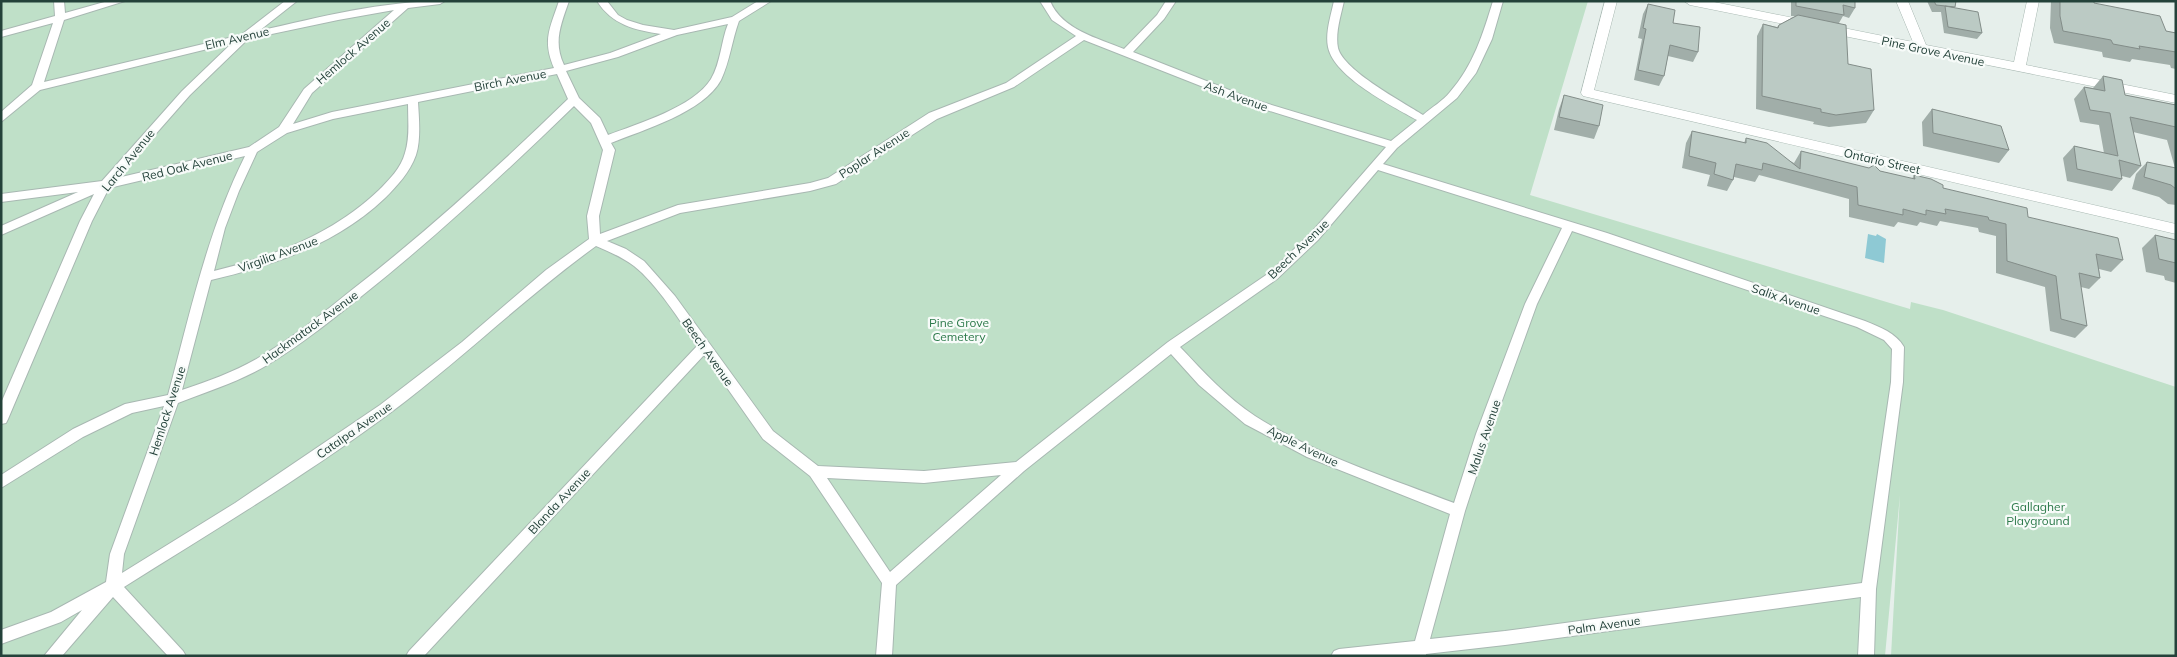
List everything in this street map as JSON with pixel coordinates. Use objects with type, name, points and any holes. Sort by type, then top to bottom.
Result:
[{"type":"street","name":"Ontario Street","points":[[1611,1],[1587,93],[2176,229]]},
{"type":"street","name":"Pine Grove Avenue","points":[[1690,1],[2019,69],[2176,98]]},
{"type":"street","points":[[1902,1],[1921,48]]},
{"type":"street","points":[[2019,69],[2034,1]]},
{"type":"lane","points":[[1,118],[37,87],[60,16],[60,1]]},
{"type":"lane","points":[[1,34],[60,16],[120,1]]},
{"type":"lane","name":"Larch Avenue","points":[[1,419],[86,221],[105,185],[186,93],[248,34],[292,1]]},
{"type":"lane","name":"Elm Avenue","points":[[37,87],[248,34],[408,2],[440,1]]},
{"type":"lane","points":[[564,1],[552,33],[553,53],[574,100],[596,121],[607,140],[610,150],[593,216],[595,241]]},
{"type":"lane","points":[[602,1],[606,9],[618,20],[633,26],[674,33]]},
{"type":"lane","name":"Birch Avenue","points":[[253,150],[283,130],[332,116],[559,70],[614,55],[674,33],[735,19],[766,1]]},
{"type":"lane","points":[[1045,1],[1052,16],[1065,27],[1083,36]]},
{"type":"lane","points":[[1125,54],[1161,17],[1170,1]]},
{"type":"lane","points":[[1340,1],[1334,25],[1333,49],[1338,59],[1358,79],[1423,120]]},
{"type":"lane","name":"Beech Avenue","points":[[595,241],[622,252],[640,264],[672,299],[704,347],[768,435],[815,472],[888,582],[1018,467],[1172,346],[1273,276],[1314,237],[1393,145],[1453,96],[1472,71],[1487,39],[1498,1]]},
{"type":"lane","name":"Hemlock Avenue","points":[[283,130],[308,91],[408,2]]},
{"type":"lane","points":[[607,140],[694,100],[714,83],[725,60],[728,34],[735,19]]},
{"type":"lane","name":"Ash Avenue","points":[[1083,36],[1248,102],[1393,145]]},
{"type":"lane","name":"Poplar Avenue","points":[[595,241],[678,209],[810,187],[832,180],[933,116],[1010,85],[1083,36]]},
{"type":"lane","name":"Virgilia Avenue","points":[[206,277],[241,269],[318,240],[354,218],[382,195],[399,175],[411,154],[412,100]]},
{"type":"lane","name":"Hackmatack Avenue","points":[[1,482],[78,433],[130,408],[173,399],[228,379],[264,361],[315,326],[404,256],[500,172],[574,100]]},
{"type":"lane","name":"Hemlock Avenue","points":[[113,586],[116,554],[173,399],[221,221],[233,190],[253,150]]},
{"type":"lane","name":"Red Oak Avenue","points":[[1,198],[105,185],[253,150]]},
{"type":"lane","name":"Salix Avenue","points":[[1374,165],[1568,225],[1861,324],[1888,337],[1898,347],[1897,382],[1869,589],[1866,656]]},
{"type":"lane","points":[[1,231],[105,185]]},
{"type":"lane","name":"Malus Avenue","points":[[1420,651],[1458,511],[1483,434],[1531,304],[1568,225]]},
{"type":"lane","name":"Catalpa Avenue","points":[[1,637],[56,617],[113,586],[240,508],[385,409],[466,346],[550,273],[595,241]]},
{"type":"lane","name":"Apple Avenue","points":[[1172,346],[1204,381],[1250,420],[1312,453],[1458,511]]},
{"type":"lane","name":"Blanda Avenue","points":[[414,656],[704,347]]},
{"type":"lane","points":[[815,472],[924,477],[1018,467]]},
{"type":"lane","points":[[884,656],[888,582]]},
{"type":"lane","points":[[52,656],[113,586],[178,656]]},
{"type":"lane","name":"Palm Avenue","points":[[1339,656],[1420,651],[1869,589]]},
{"type":"green space","name":"Pine Grove Cemetery","points":[[1,1],[1588,1],[1530,195],[1910,309],[1911,302],[1943,310],[2176,387],[2176,656],[1891,656],[1900,495],[1885,656],[1,656]]},
{"type":"water","points":[[1868,234],[1876,236],[1877,234],[1886,239],[1884,263],[1865,258]]},
{"type":"building","points":[[1796,1],[1855,1],[1855,8],[1843,5],[1844,15],[1796,6]]},
{"type":"building","points":[[1934,1],[1956,1],[1955,7],[1936,5]]},
{"type":"building","points":[[2060,1],[2094,1],[2094,3],[2160,16],[2166,31],[2176,33],[2176,52],[2139,46],[2140,49],[2113,44],[2111,40],[2063,31]]},
{"type":"building","points":[[1648,4],[1675,10],[1673,23],[1700,27],[1698,52],[1670,45],[1664,76],[1638,70],[1646,29],[1643,28]]},
{"type":"building","points":[[1945,6],[1978,12],[1982,33],[1948,27]]},
{"type":"building","points":[[1798,15],[1846,25],[1848,64],[1871,69],[1874,110],[1836,115],[1821,112],[1821,109],[1762,96],[1763,24],[1778,28],[1779,25]]},
{"type":"building","points":[[2103,76],[2122,80],[2125,95],[2176,105],[2176,127],[2130,117],[2141,166],[2119,160],[2122,179],[2077,169],[2074,146],[2118,156],[2110,113],[2090,110],[2084,87],[2105,91]]},
{"type":"building","points":[[1564,95],[1603,105],[1599,126],[1559,117]]},
{"type":"building","points":[[1932,109],[2001,126],[2009,150],[1933,133]]},
{"type":"building","points":[[1692,131],[1746,143],[1746,138],[1767,143],[1800,169],[1801,151],[1869,168],[1874,165],[1880,171],[1915,179],[1914,175],[1931,179],[1943,185],[1943,188],[2027,208],[2028,217],[2118,238],[2123,260],[2096,254],[2100,278],[2079,273],[2087,326],[2061,319],[2056,276],[2007,261],[2006,224],[1989,220],[1988,217],[1945,209],[1946,214],[1926,210],[1926,215],[1903,209],[1903,215],[1858,205],[1857,187],[1763,163],[1762,170],[1736,164],[1733,180],[1714,174],[1716,163],[1689,156]]},
{"type":"building","points":[[2147,162],[2176,168],[2176,189],[2171,185],[2144,177]]},
{"type":"building","points":[[2155,235],[2176,240],[2176,263],[2159,259]]},
{"type":"park label","name":"Gallagher Playground","points":[[2038,513]]}]
